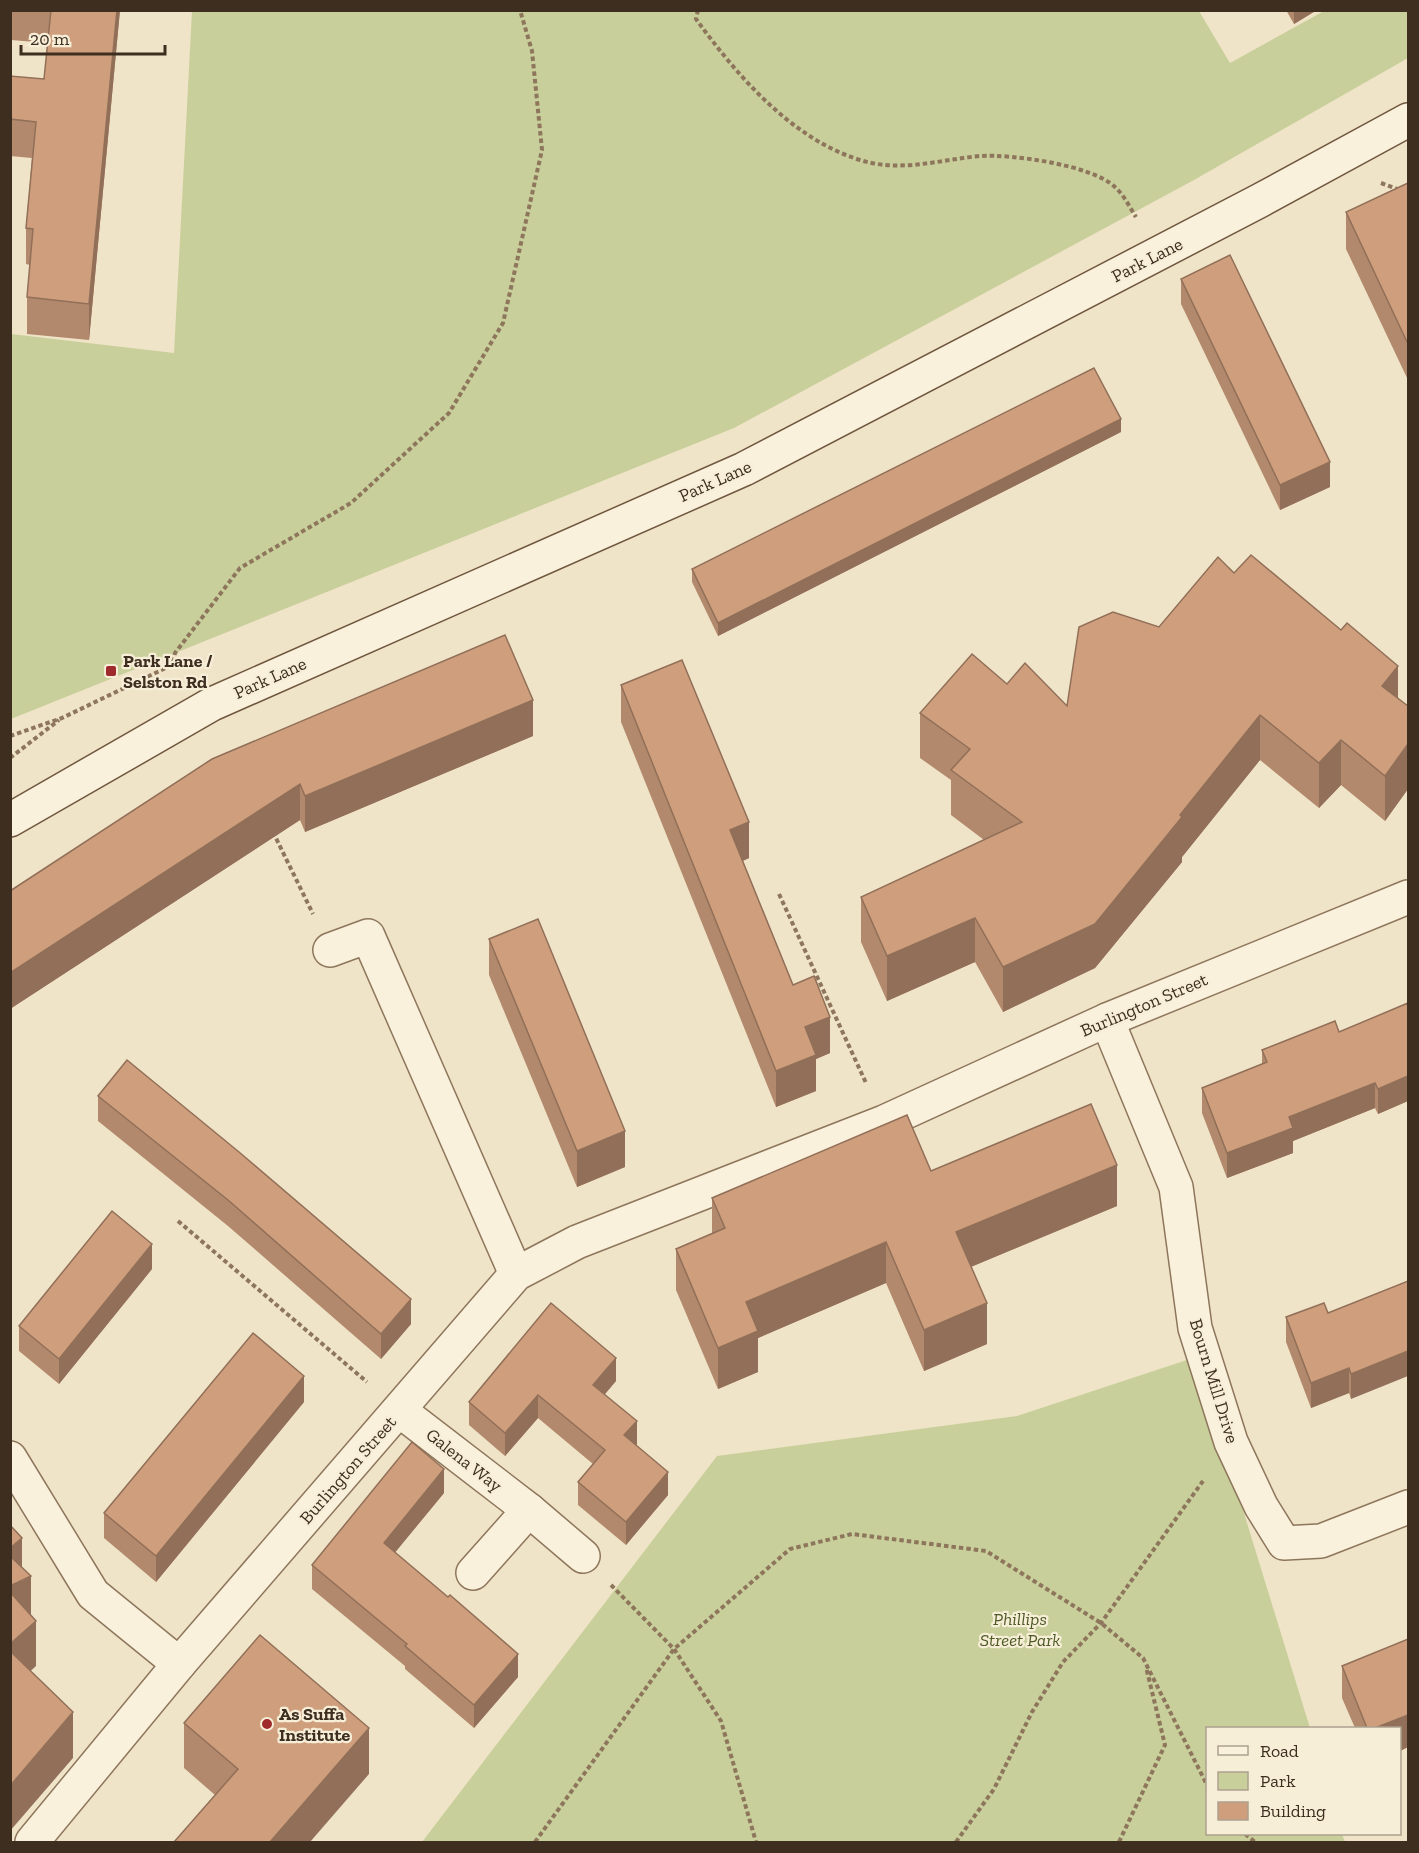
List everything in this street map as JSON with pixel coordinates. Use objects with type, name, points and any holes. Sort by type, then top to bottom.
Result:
[{"type":"street","name":"Park Lane","points":[[10,820],[212,704],[744,469],[1160,253],[1408,120]]},
{"type":"street","name":"Burlington Street","points":[[32,1842],[179,1664],[516,1274],[577,1242],[884,1122],[1107,1020],[1408,897]]},
{"type":"street","points":[[330,950],[368,936],[516,1274]]},
{"type":"street","name":"Bourn Mill Drive","points":[[1107,1020],[1176,1188],[1195,1328],[1231,1442],[1261,1506],[1284,1543],[1321,1541],[1408,1507]]},
{"type":"street","name":"Galena Way","points":[[399,1410],[529,1510],[583,1556]]},
{"type":"street","points":[[10,1458],[93,1594],[179,1664]]},
{"type":"street","points":[[472,1573],[529,1510]]},
{"type":"path","points":[[10,736],[62,718],[172,666],[175,653],[240,568],[351,503],[449,413],[503,323],[542,150],[532,51],[520,10]]},
{"type":"path","points":[[698,10],[696,19],[729,65],[799,129],[854,159],[906,167],[982,156],[1029,160],[1087,172],[1115,187],[1160,253]]},
{"type":"path","points":[[10,758],[62,718]]},
{"type":"path","points":[[268,822],[330,950]]},
{"type":"path","points":[[779,894],[884,1122]]},
{"type":"path","points":[[178,1221],[399,1410]]},
{"type":"path","points":[[956,1842],[994,1789],[1032,1712],[1063,1662],[1101,1623],[1231,1442]]},
{"type":"path","points":[[535,1842],[674,1649],[790,1550],[852,1534],[986,1551],[1101,1623],[1143,1658],[1206,1783]]},
{"type":"path","points":[[583,1556],[674,1649],[721,1721],[756,1842]]},
{"type":"path","points":[[1119,1842],[1165,1745],[1143,1658]]},
{"type":"green space","points":[[1408,10],[1408,58],[1194,180],[734,428],[11,719],[11,334],[174,353],[192,11],[1199,11],[1230,63],[1324,11]]},
{"type":"green space","name":"Phillips Street Park","points":[[1196,1357],[1310,1727],[1206,1727],[1206,1835],[1342,1835],[1345,1842],[422,1842],[717,1456],[1017,1416]]},
{"type":"building","points":[[51,10],[117,10],[89,304],[27,297],[33,229],[26,228],[36,122],[10,119],[10,76],[44,79]]},
{"type":"building","points":[[1408,183],[1408,344],[1346,212]]},
{"type":"building","points":[[1230,255],[1330,462],[1280,485],[1181,279]]},
{"type":"building","points":[[1094,368],[1121,419],[718,623],[692,569]]},
{"type":"building","points":[[1251,555],[1341,630],[1347,623],[1398,666],[1382,686],[1408,706],[1408,744],[1385,776],[1341,740],[1319,763],[1260,715],[1180,815],[1182,817],[1095,924],[1003,967],[975,918],[887,956],[861,897],[1022,822],[951,770],[970,749],[920,713],[972,654],[1007,684],[1025,663],[1067,706],[1079,627],[1113,612],[1159,627],[1218,557],[1234,573]]},
{"type":"building","points":[[505,635],[533,700],[305,796],[300,784],[10,973],[10,891],[212,759]]},
{"type":"building","points":[[682,660],[749,822],[730,830],[793,985],[814,976],[830,1017],[805,1027],[816,1055],[776,1071],[621,685]]},
{"type":"building","points":[[538,919],[625,1131],[577,1151],[489,939]]},
{"type":"building","points":[[1408,1003],[1408,1076],[1378,1089],[1375,1083],[1289,1117],[1293,1128],[1227,1153],[1202,1088],[1267,1062],[1262,1050],[1335,1021],[1339,1032]]},
{"type":"building","points":[[127,1060],[411,1299],[381,1334],[228,1200],[98,1096]]},
{"type":"building","points":[[1091,1104],[1117,1165],[956,1232],[987,1303],[924,1330],[886,1242],[746,1302],[758,1331],[718,1348],[676,1249],[725,1228],[712,1198],[907,1115],[931,1171]]},
{"type":"building","points":[[112,1211],[152,1244],[59,1359],[19,1326]]},
{"type":"building","points":[[1408,1281],[1408,1351],[1351,1374],[1349,1368],[1311,1383],[1286,1317],[1324,1303],[1328,1313]]},
{"type":"building","points":[[551,1303],[616,1358],[593,1385],[637,1421],[624,1435],[668,1472],[626,1522],[578,1482],[605,1450],[538,1395],[505,1433],[469,1402]]},
{"type":"building","points":[[253,1333],[304,1376],[156,1556],[104,1513]]},
{"type":"building","points":[[412,1442],[444,1469],[384,1543],[448,1597],[450,1595],[518,1654],[474,1705],[405,1646],[407,1644],[312,1565]]},
{"type":"building","points":[[10,1525],[22,1538],[10,1548]]},
{"type":"building","points":[[10,1556],[31,1576],[10,1586]]},
{"type":"building","points":[[10,1592],[36,1621],[10,1644]]},
{"type":"building","points":[[260,1635],[369,1728],[270,1842],[174,1842],[238,1769],[184,1723]]},
{"type":"building","points":[[1408,1639],[1408,1715],[1378,1727],[1367,1727],[1342,1666]]},
{"type":"building","points":[[10,1651],[73,1712],[10,1786]]},
{"type":"place","name":"Park Lane / Selston Rd","points":[[111,671]]},
{"type":"place","name":"As Suffa Institute","points":[[267,1724]]}]
